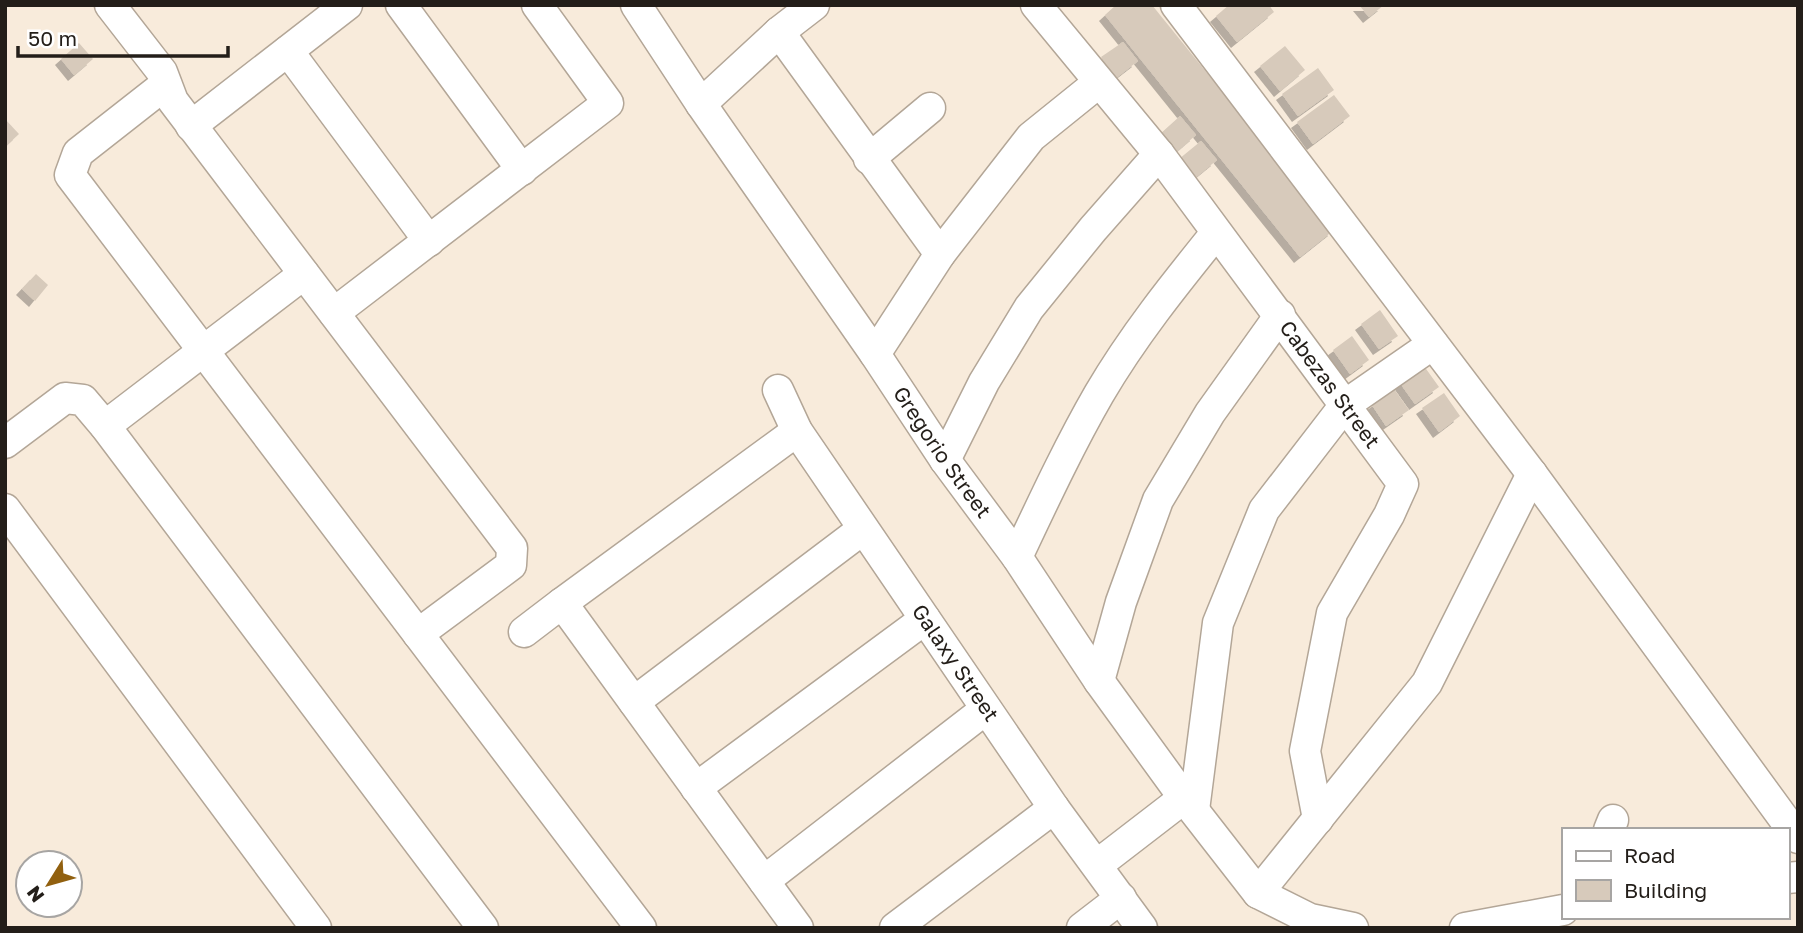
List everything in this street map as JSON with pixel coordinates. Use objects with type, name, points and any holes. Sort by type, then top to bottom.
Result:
[{"type":"street","points":[[110,5],[162,72],[173,101],[191,126],[512,548],[511,565],[418,634]]},
{"type":"street","points":[[191,126],[347,5]]},
{"type":"street","points":[[401,5],[523,170]]},
{"type":"street","points":[[334,313],[608,103],[537,5]]},
{"type":"street","name":"Gregorio Street","points":[[636,5],[945,460],[1017,557],[1099,681],[1258,893]]},
{"type":"street","points":[[701,104],[779,32],[814,5]]},
{"type":"street","name":"Cabezas Street","points":[[1036,5],[1159,154],[1403,484],[1389,515],[1332,613],[1305,751],[1318,819]]},
{"type":"street","points":[[1176,5],[1532,474],[1798,838]]},
{"type":"street","points":[[779,32],[940,254]]},
{"type":"street","points":[[288,51],[429,241]]},
{"type":"street","points":[[166,83],[78,153],[70,175],[640,928]]},
{"type":"street","points":[[875,354],[940,254],[1031,137],[1098,83]]},
{"type":"street","points":[[869,159],[930,108]]},
{"type":"street","points":[[945,460],[984,382],[1029,308],[1159,154]]},
{"type":"street","points":[[1017,557],[1057,471],[1100,392],[1154,310],[1216,233]]},
{"type":"street","points":[[105,426],[304,274]]},
{"type":"street","points":[[1099,681],[1121,602],[1158,500],[1210,413],[1280,315]]},
{"type":"street","points":[[1097,865],[1189,804],[1218,623],[1264,510],[1345,405],[1433,344]]},
{"type":"street","name":"Galaxy Street","points":[[778,390],[797,431],[1054,808],[1142,928]]},
{"type":"street","points":[[5,443],[65,398],[83,400],[483,928]]},
{"type":"street","points":[[524,632],[797,431]]},
{"type":"street","points":[[1353,928],[1310,919],[1258,893],[1427,683],[1532,474]]},
{"type":"street","points":[[5,509],[316,928]]},
{"type":"street","points":[[634,702],[863,528]]},
{"type":"street","points":[[562,603],[798,928]]},
{"type":"street","points":[[696,788],[925,619]]},
{"type":"street","points":[[764,881],[986,709]]},
{"type":"street","points":[[895,928],[1054,808]]},
{"type":"street","points":[[1082,928],[1121,898]]},
{"type":"street","points":[[1465,928],[1562,910]]},
{"type":"building","points":[[1116,5],[1152,5],[1334,230],[1300,257],[1105,15]]},
{"type":"building","points":[[1229,5],[1269,5],[1274,12],[1237,42],[1216,16]]},
{"type":"building","points":[[1359,5],[1384,5],[1369,17]]},
{"type":"building","points":[[1123,42],[1138,61],[1116,78],[1101,57]]},
{"type":"building","points":[[79,43],[93,59],[74,75],[61,59]]},
{"type":"building","points":[[1285,46],[1305,70],[1280,91],[1260,66]]},
{"type":"building","points":[[1318,68],[1334,90],[1298,116],[1282,94]]},
{"type":"building","points":[[1334,95],[1350,116],[1313,144],[1297,122]]},
{"type":"building","points":[[1180,116],[1196,135],[1175,153],[1159,135]]},
{"type":"building","points":[[5,119],[19,134],[5,147]]},
{"type":"building","points":[[1201,141],[1217,160],[1195,178],[1179,159]]},
{"type":"building","points":[[36,274],[48,285],[35,301],[22,289]]},
{"type":"building","points":[[1380,310],[1398,336],[1379,349],[1361,324]]},
{"type":"building","points":[[1352,336],[1369,360],[1350,374],[1333,350]]},
{"type":"building","points":[[1424,366],[1439,387],[1415,404],[1400,383]]},
{"type":"building","points":[[1394,389],[1409,410],[1386,426],[1372,405]]},
{"type":"building","points":[[1444,393],[1460,416],[1439,432],[1422,408]]}]
